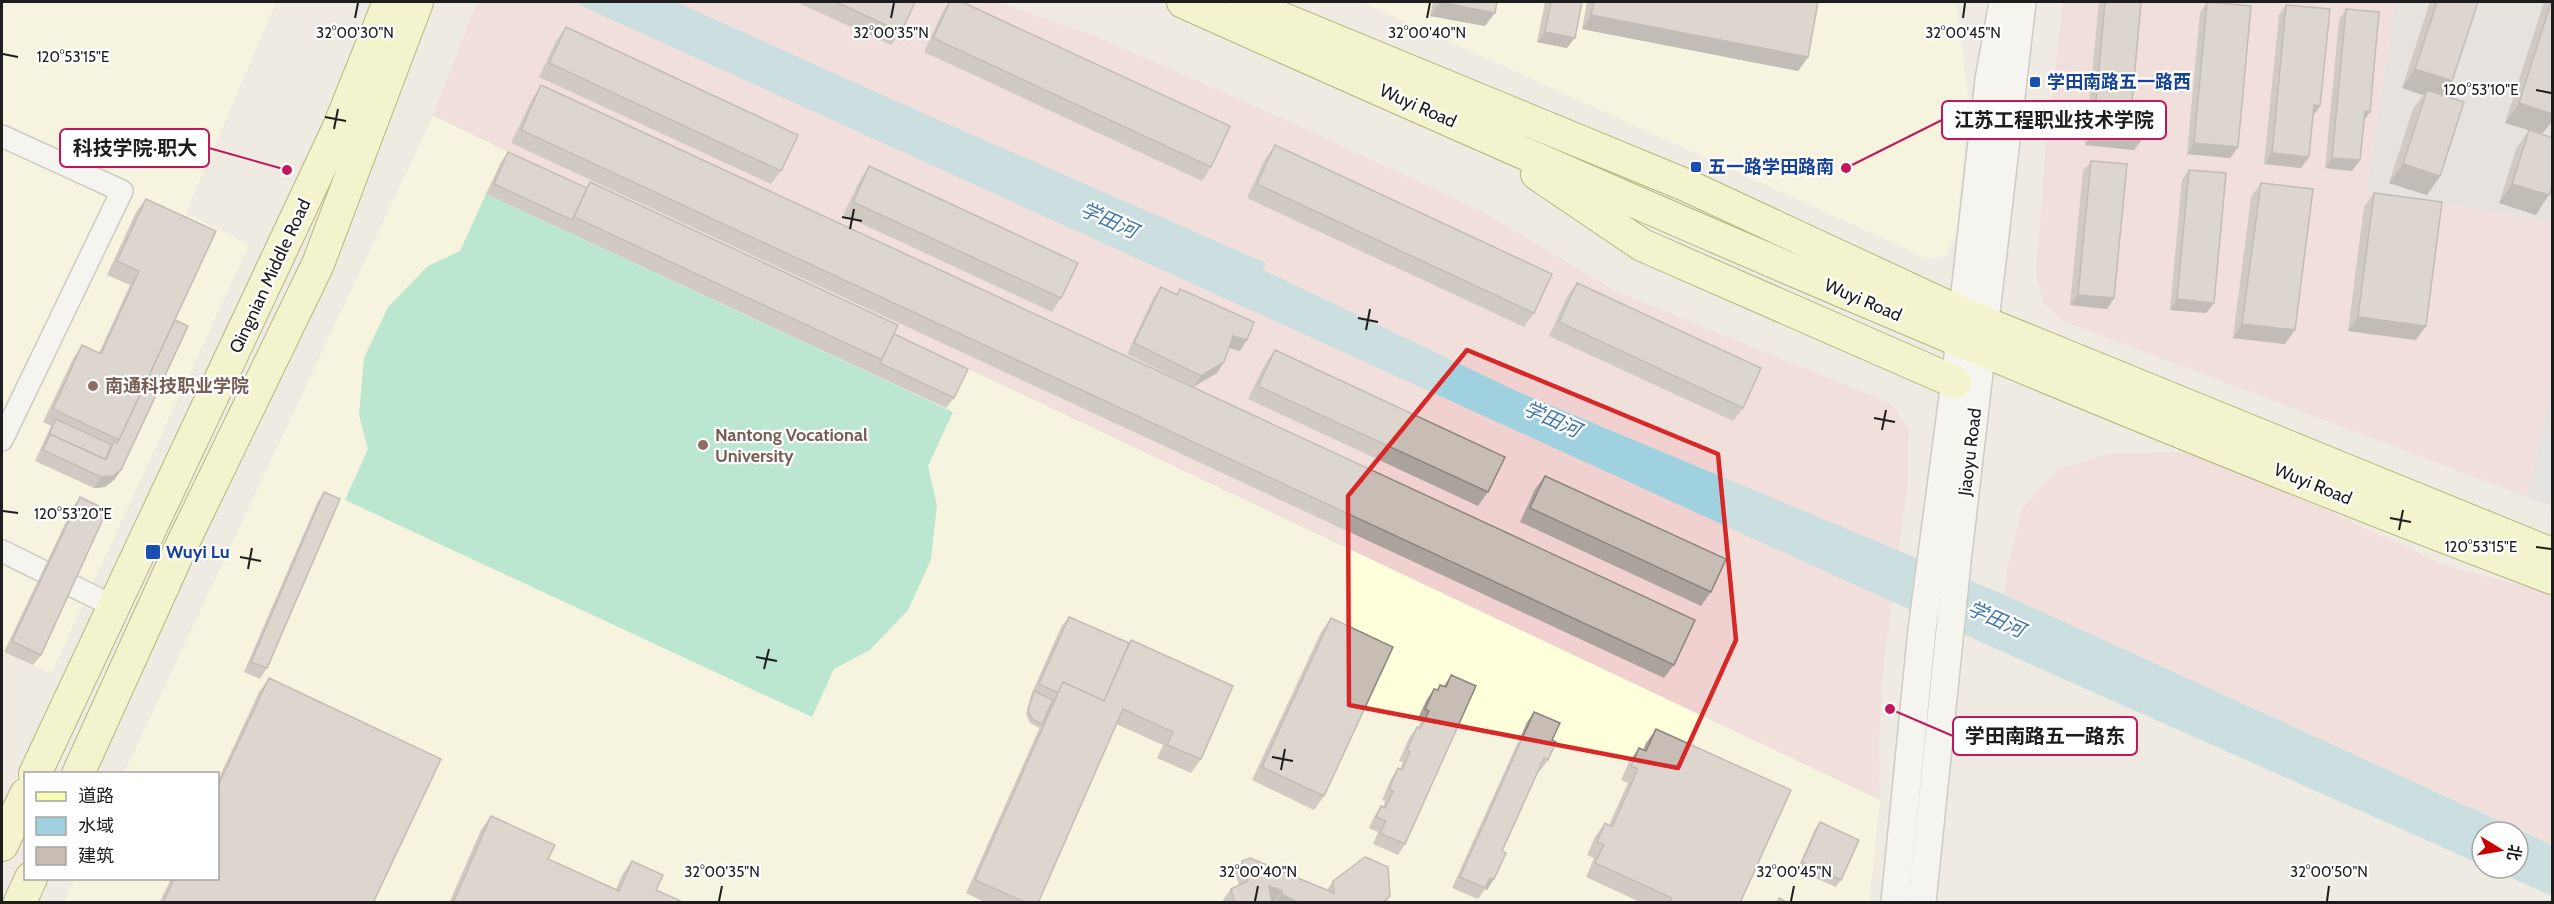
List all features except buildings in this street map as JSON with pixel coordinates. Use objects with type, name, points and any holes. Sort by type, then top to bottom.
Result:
[{"type":"main road","name":"Qingnian Middle Road","points":[[36,772],[338,129],[389,2]]},
{"type":"main road","name":"Qingnian Middle Road","points":[[79,772],[180,549],[318,264],[417,2]]},
{"type":"main road","name":"Wuyi Road","points":[[1183,2],[1474,131],[1972,333],[2553,555]]},
{"type":"main road","name":"Wuyi Road","points":[[1242,2],[1688,186],[1972,333],[2442,536],[2553,578]]},
{"type":"main road","points":[[1474,131],[1642,245],[1955,382]]},
{"type":"main road","points":[[2,845],[24,798]]},
{"type":"main road","points":[[20,903],[31,880]]},
{"type":"street","name":"Jiaoyu Road","points":[[1895,903],[1922,630],[1945,557],[1972,333],[2005,3]]},
{"type":"street","points":[[2,136],[122,191],[2,440]]},
{"type":"street","name":"Jiaoyu Road","points":[[1922,903],[1950,643],[1945,557],[1955,382],[1972,333]]},
{"type":"street","points":[[2,551],[113,606]]},
{"type":"highlighted area","points":[[1467,350],[1718,454],[1736,640],[1678,768],[1349,705],[1348,496]]},
{"type":"shaded area","name":"南通科技职业学院","points":[[2,2],[276,2],[186,213],[249,245],[51,674],[2,651]]},
{"type":"shaded area","points":[[477,2],[998,2],[1097,37],[1286,120],[1483,212],[1615,291],[1892,404],[1909,431],[1907,486],[1882,680],[1879,743],[1880,800],[433,116]]},
{"type":"shaded area","points":[[1362,2],[1956,2],[1969,102],[1956,234],[1946,256],[1929,259]]},
{"type":"shaded area","points":[[2063,2],[2395,2],[2366,192],[2552,221],[2552,383],[2527,497],[2063,321],[2043,303],[2036,272],[2047,135]]},
{"type":"shaded area","points":[[2395,2],[2552,2],[2552,221],[2366,192]]},
{"type":"shaded area","name":"Nantong Vocational University","points":[[433,116],[1880,800],[1869,902],[64,902],[74,880],[219,880],[219,772],[124,772]]},
{"type":"shaded area","points":[[2552,383],[2552,506],[2527,497]]},
{"type":"shaded area","points":[[2183,452],[2251,475],[2444,565],[2552,594],[2552,845],[2530,835],[2530,820],[2497,820],[2005,595],[2008,566],[2022,509],[2057,470],[2112,453]]},
{"type":"green space","points":[[486,194],[953,412],[928,466],[937,505],[931,560],[908,610],[870,650],[834,669],[812,717],[345,500],[368,449],[359,415],[364,358],[388,307],[428,266],[460,251]]},
{"type":"water","name":"学田河","points":[[573,2],[676,2],[1266,263],[1263,270],[1514,390],[2005,595],[2497,820],[2470,820],[2470,860],[1994,648]]},
{"type":"water","points":[[2530,835],[2552,845],[2552,896],[2516,880],[2530,880]]},
{"type":"place","name":"学田南路五一路西","points":[[2035,82]]},
{"type":"place","name":"五一路学田路南","points":[[1696,167]]},
{"type":"place","name":"江苏工程职业技术学院","points":[[1846,168]]},
{"type":"place","name":"科技学院·职大","points":[[287,170]]},
{"type":"place","name":"南通科技职业学院","points":[[93,386]]},
{"type":"place","name":"Nantong Vocational University","points":[[703,445]]},
{"type":"place","name":"Wuyi Lu","points":[[153,552]]},
{"type":"place","name":"学田南路五一路东","points":[[1890,709]]}]
